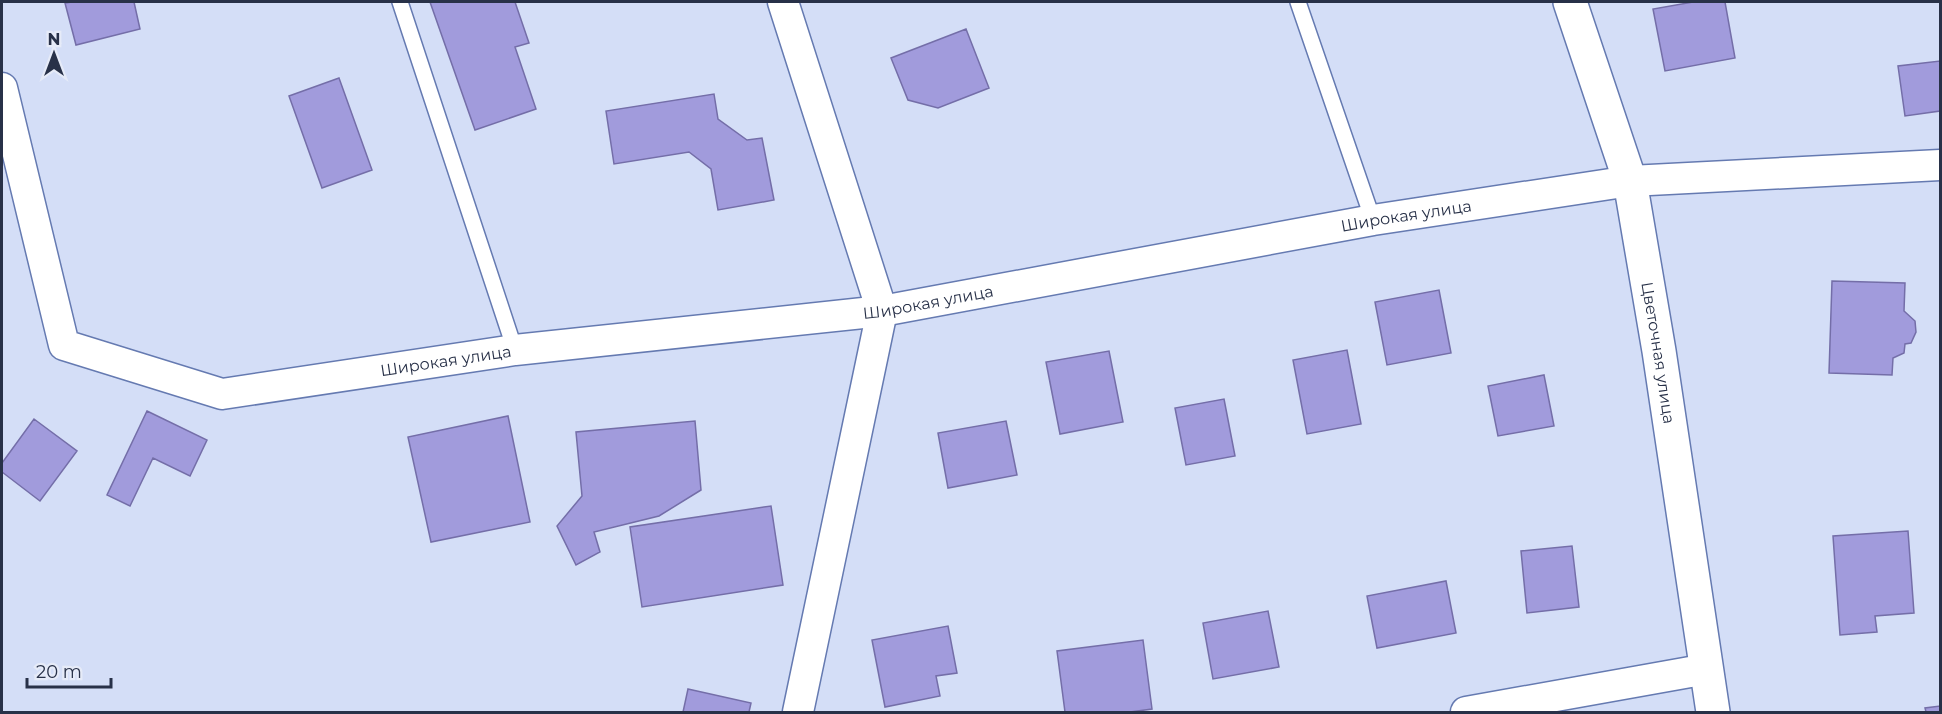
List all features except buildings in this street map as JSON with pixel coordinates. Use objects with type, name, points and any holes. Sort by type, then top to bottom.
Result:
[{"type":"street","points":[[783,2],[882,311],[798,712]]},
{"type":"street","name":"Цветочная улица","points":[[1570,2],[1630,181],[1659,351],[1713,712]]},
{"type":"street","name":"Широкая улица","points":[[2,88],[64,345],[222,394],[515,350],[882,311],[1373,220],[1630,181],[1941,165]]},
{"type":"street","points":[[1466,712],[1707,669]]},
{"type":"lane","points":[[400,2],[515,350]]},
{"type":"lane","points":[[1298,2],[1373,220]]}]
